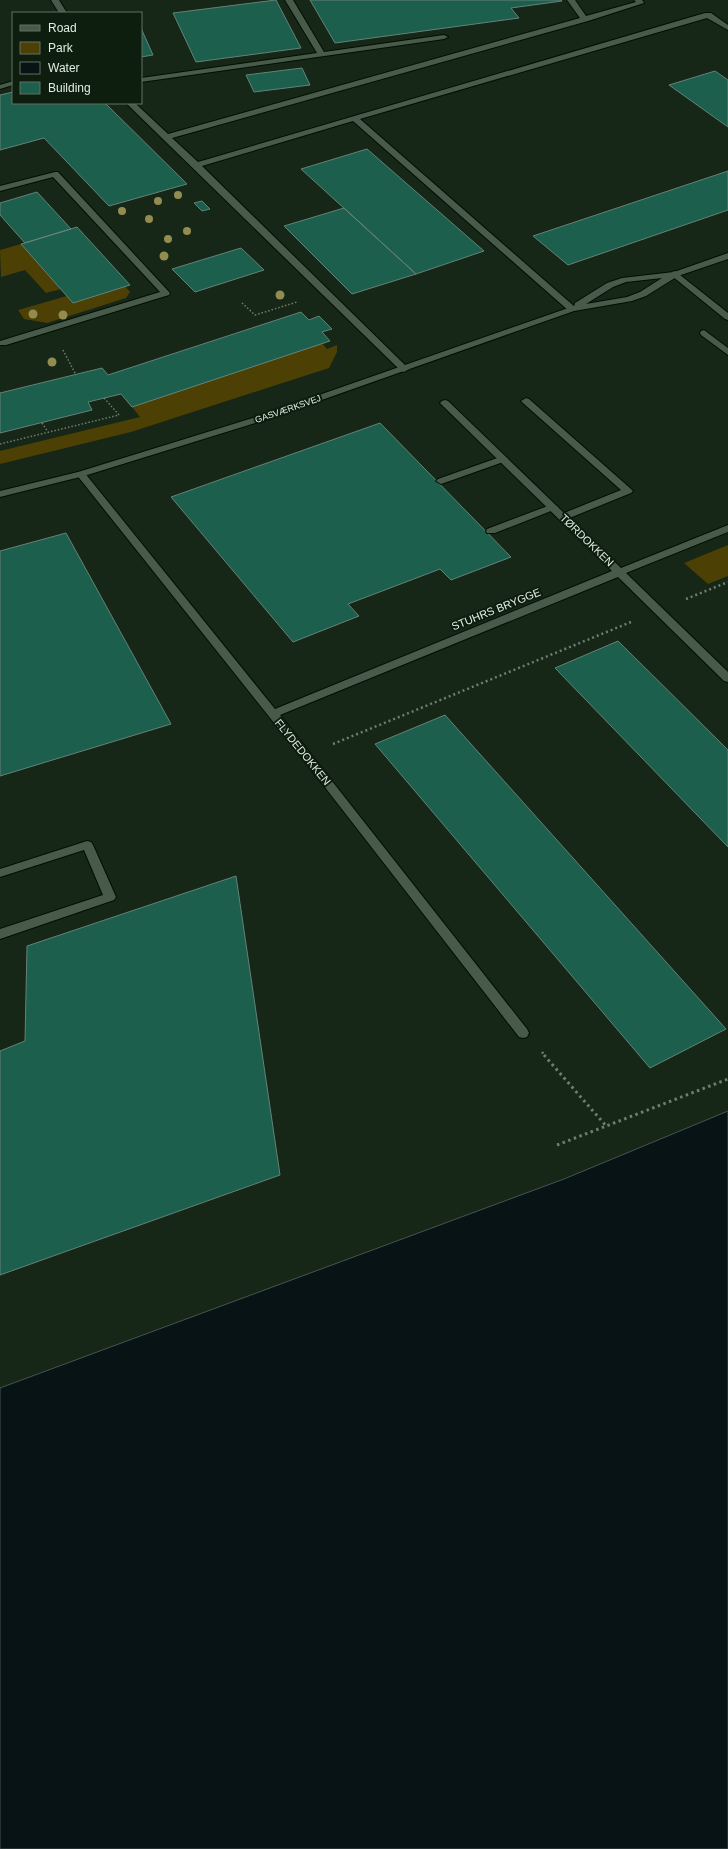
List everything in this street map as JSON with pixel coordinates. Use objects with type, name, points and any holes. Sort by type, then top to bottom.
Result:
[{"type":"street","points":[[55,0],[62,12]]},
{"type":"street","points":[[289,0],[322,54]]},
{"type":"street","points":[[571,0],[585,19]]},
{"type":"street","points":[[167,137],[640,3],[638,0]]},
{"type":"street","points":[[196,165],[708,15],[728,28]]},
{"type":"street","points":[[142,80],[444,37]]},
{"type":"street","points":[[0,87],[12,83]]},
{"type":"street","points":[[131,104],[196,165],[404,369]]},
{"type":"street","points":[[354,118],[572,309]]},
{"type":"street","points":[[0,189],[55,174],[166,294],[53,329],[1,341]]},
{"type":"street","name":"GASVÆRKSVEJ","points":[[572,309],[610,286],[625,280],[675,274],[728,256]]},
{"type":"street","points":[[675,274],[728,317]]},
{"type":"street","name":"GASVÆRKSVEJ","points":[[0,494],[81,474],[262,418],[572,309],[629,299],[643,294],[675,274]]},
{"type":"street","points":[[704,333],[728,352]]},
{"type":"street","points":[[526,401],[628,491],[563,517]]},
{"type":"street","name":"TØRDOKKEN","points":[[445,403],[728,678]]},
{"type":"street","points":[[441,481],[503,459]]},
{"type":"street","name":"FLYDEDOKKEN","points":[[81,474],[306,755],[522,1032]]},
{"type":"street","points":[[491,531],[553,507]]},
{"type":"street","name":"STUHRS BRYGGE","points":[[273,714],[728,528]]},
{"type":"street","points":[[0,873],[87,845],[110,897],[0,934]]},
{"type":"path","points":[[242,303],[255,315],[298,302]]},
{"type":"path","points":[[0,444],[119,415],[104,398]]},
{"type":"path","points":[[42,423],[48,432]]},
{"type":"path","points":[[306,755],[728,582]]},
{"type":"path","points":[[522,1032],[544,1054],[607,1127]]},
{"type":"path","points":[[557,1145],[607,1127],[728,1079]]},
{"type":"green space","points":[[21,244],[61,289],[46,293],[25,270],[1,277],[0,250]]},
{"type":"green space","points":[[125,286],[130,292],[126,298],[47,323],[24,319],[18,310],[67,296],[73,303]]},
{"type":"green space","points":[[322,343],[327,349],[337,345],[337,352],[329,368],[131,432],[0,464],[0,451],[140,417],[132,407]]},
{"type":"green space","points":[[728,545],[728,576],[708,584],[684,563]]},
{"type":"water","points":[[728,1111],[728,1849],[0,1849],[0,1388],[564,1179]]},
{"type":"building","points":[[276,0],[301,48],[196,62],[173,13]]},
{"type":"building","points":[[310,0],[562,1],[511,8],[519,18],[335,43]]},
{"type":"building","points":[[142,30],[153,55],[142,57]]},
{"type":"building","points":[[302,68],[310,85],[254,92],[246,75]]},
{"type":"building","points":[[715,71],[728,80],[728,127],[669,85]]},
{"type":"building","points":[[12,92],[12,104],[106,104],[187,184],[109,206],[44,138],[0,150],[0,95]]},
{"type":"building","points":[[367,149],[484,251],[416,274],[301,169]]},
{"type":"building","points":[[728,171],[728,210],[568,265],[533,236]]},
{"type":"building","points":[[37,192],[71,229],[25,243],[0,215],[0,203]]},
{"type":"building","points":[[202,201],[210,209],[202,211],[194,203]]},
{"type":"building","points":[[344,208],[416,274],[352,294],[284,226]]},
{"type":"building","points":[[77,227],[130,285],[73,303],[21,244]]},
{"type":"building","points":[[241,248],[264,270],[195,292],[172,269]]},
{"type":"building","points":[[301,312],[309,320],[319,316],[332,329],[322,332],[330,341],[132,407],[121,394],[88,402],[92,410],[0,433],[0,393],[102,368],[108,375]]},
{"type":"building","points":[[380,423],[511,557],[451,580],[440,569],[348,604],[359,616],[293,642],[171,497]]},
{"type":"building","points":[[66,533],[171,724],[0,776],[0,551]]},
{"type":"building","points":[[618,641],[728,750],[728,847],[555,668]]},
{"type":"building","points":[[445,715],[726,1029],[650,1068],[375,744]]},
{"type":"building","points":[[236,876],[280,1175],[0,1275],[0,1051],[25,1041],[27,946]]}]
